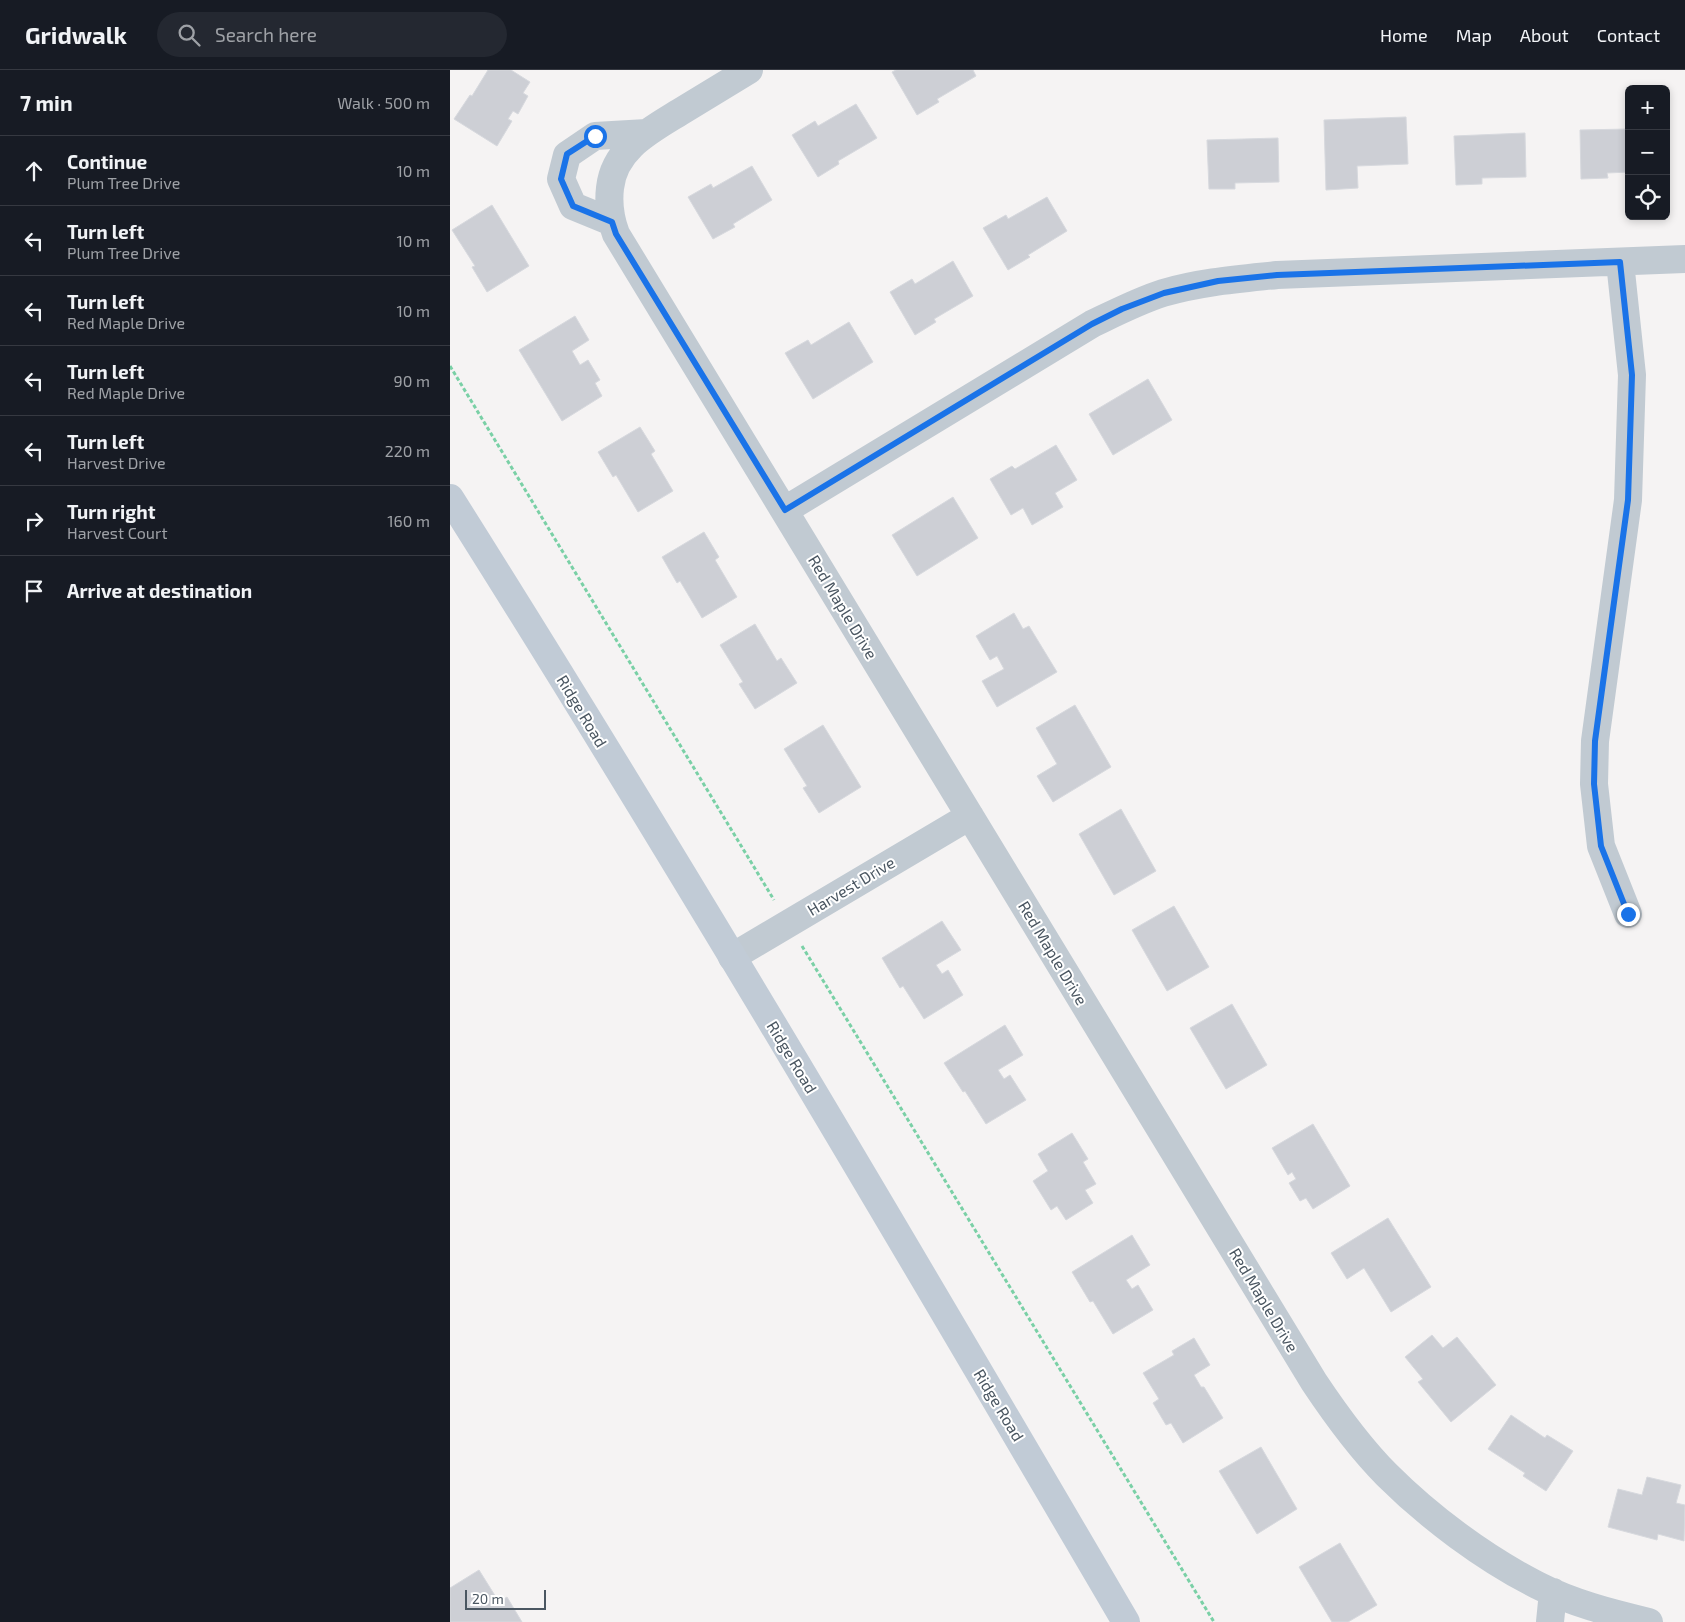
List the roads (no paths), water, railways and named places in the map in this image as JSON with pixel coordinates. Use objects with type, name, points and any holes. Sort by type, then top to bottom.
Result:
[{"type":"street","points":[[612,222],[573,206],[561,179],[567,154],[595,136],[646,133],[749,70]]},
{"type":"street","name":"Red Maple Drive","points":[[646,133],[627,149],[617,163],[611,178],[608,206],[612,222],[622,242],[1314,1382],[1344,1426],[1386,1475],[1436,1519],[1478,1549],[1537,1585],[1605,1611],[1649,1622]]},
{"type":"street","points":[[785,510],[1092,324],[1122,309],[1164,293],[1218,281],[1277,275],[1685,259]]},
{"type":"street","points":[[1620,262],[1632,375],[1628,500],[1595,741],[1594,784],[1601,846],[1628,914]]},
{"type":"street","name":"Ridge Road","points":[[450,498],[514,599],[732,957],[1126,1622]]},
{"type":"street","name":"Harvest Drive","points":[[732,957],[970,816]]},
{"type":"street","points":[[1550,1622],[1553,1592]]}]
